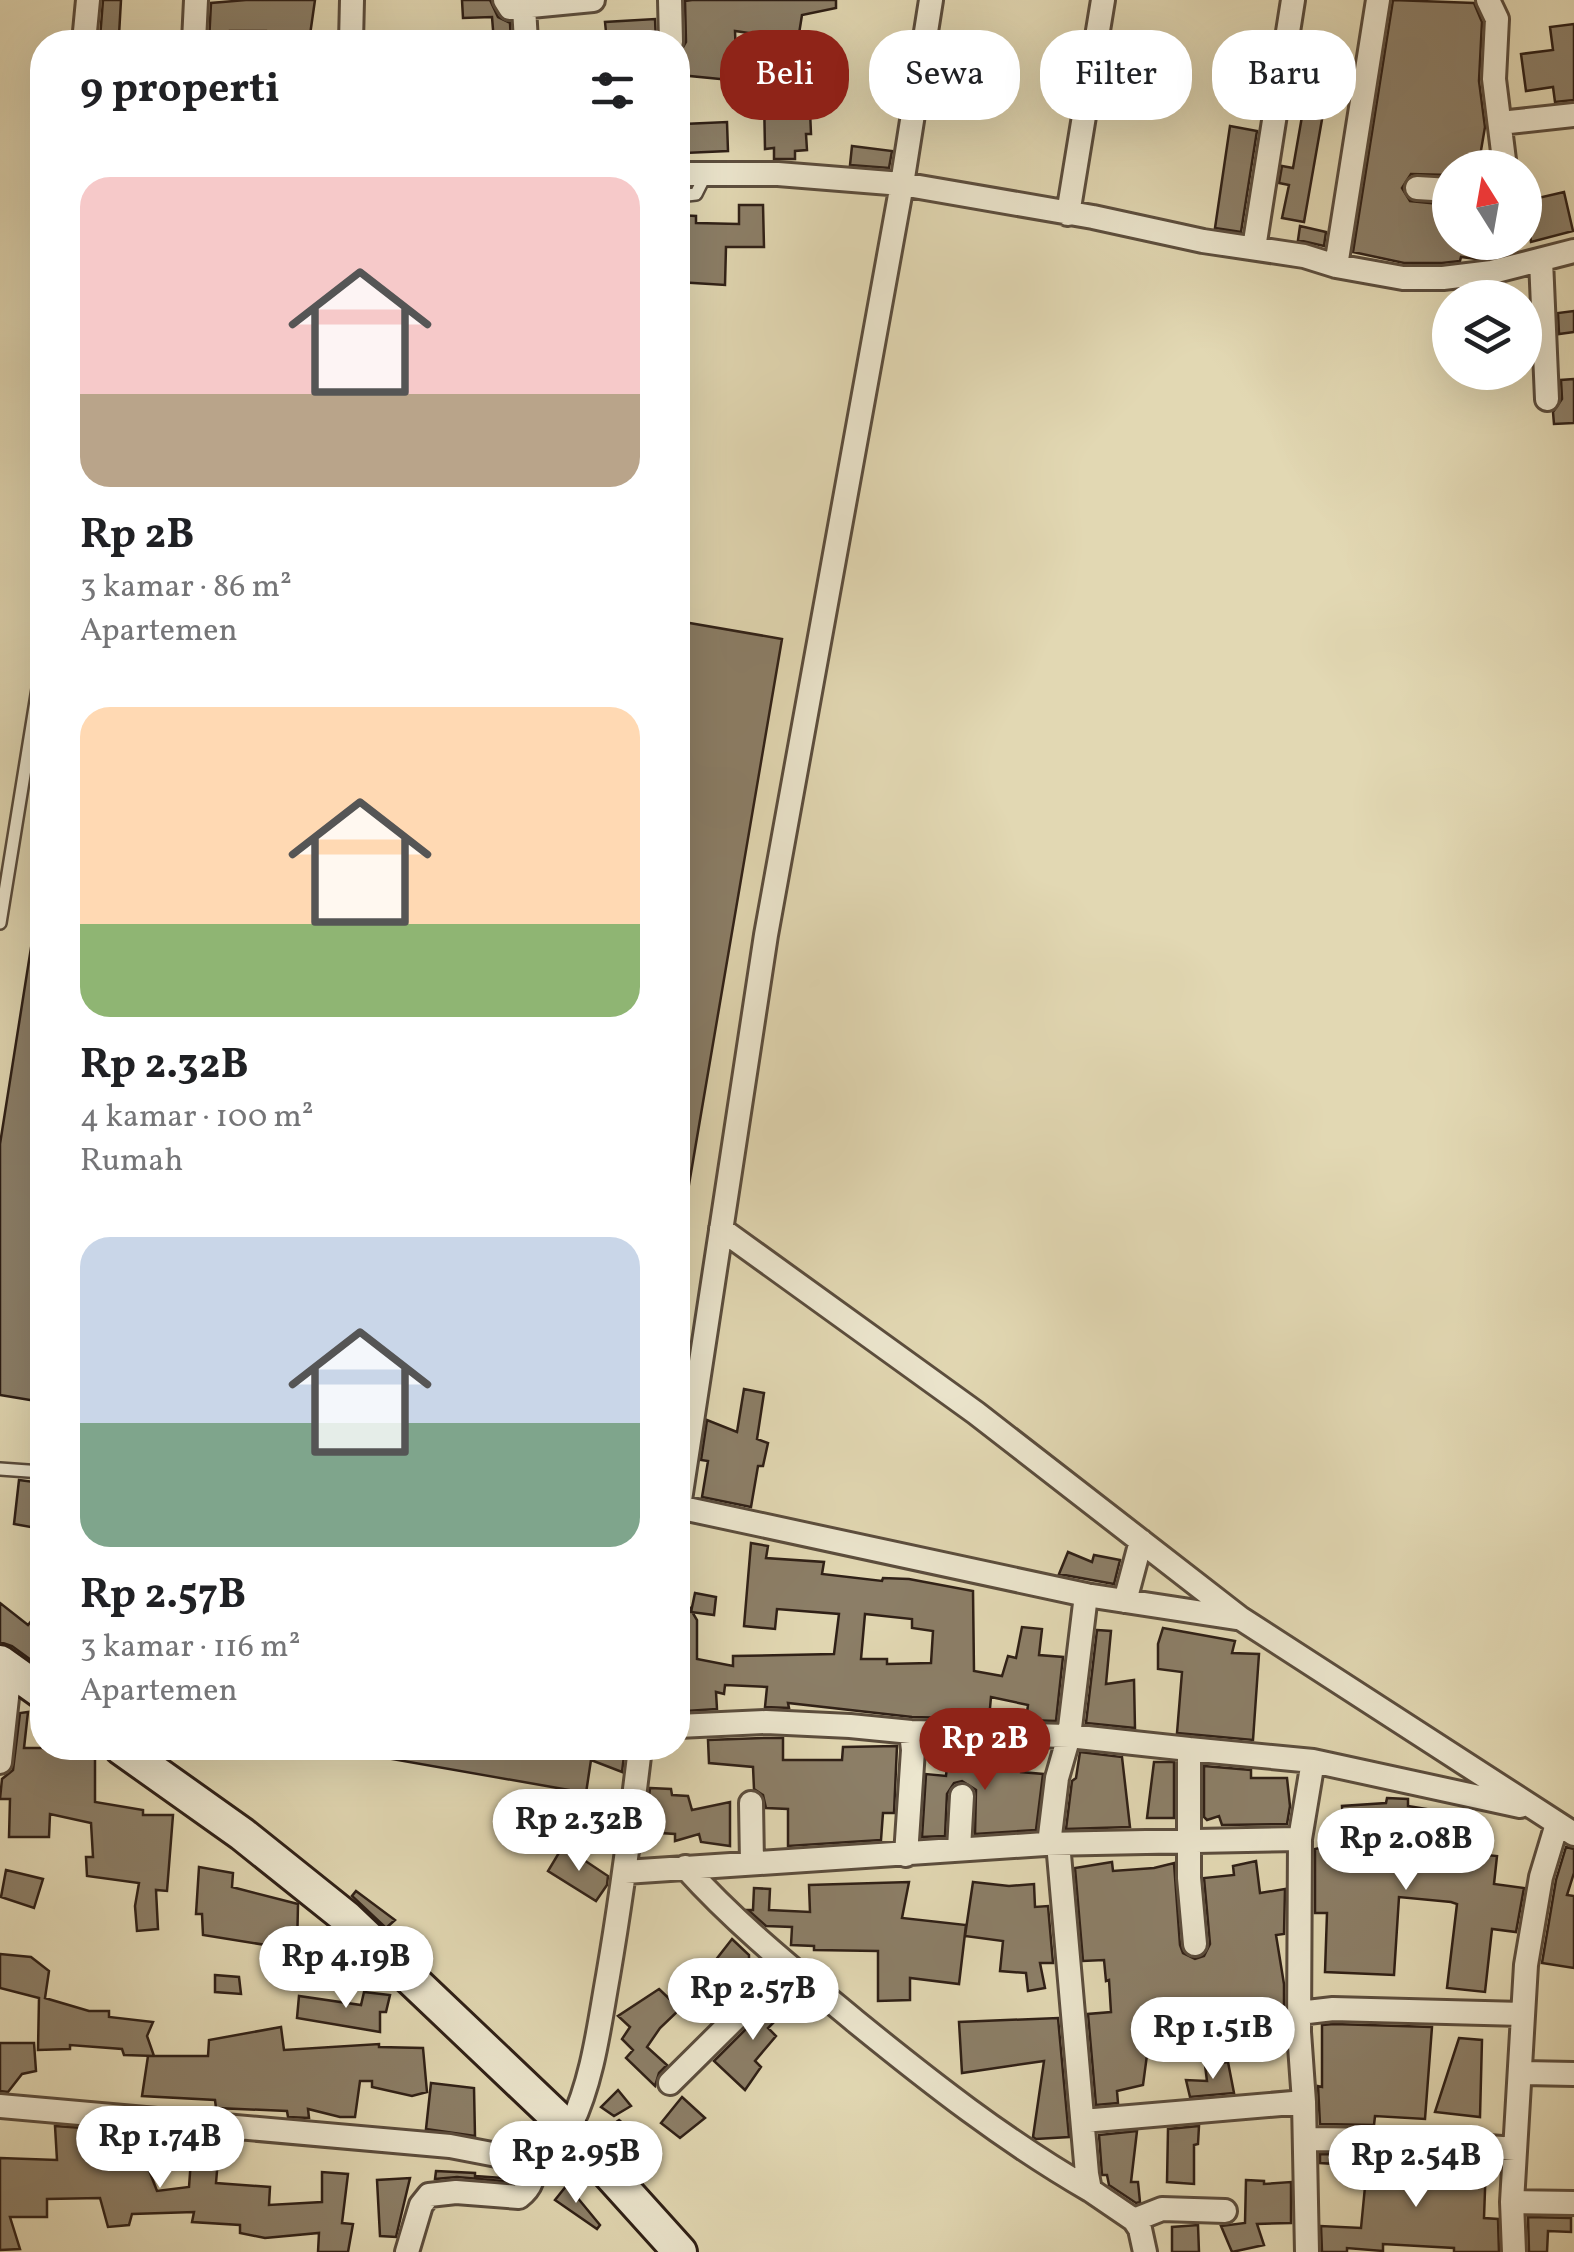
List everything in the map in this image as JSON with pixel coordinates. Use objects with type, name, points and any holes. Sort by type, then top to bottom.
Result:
[{"type":"main road","points":[[5,1666],[30,1684]]},
{"type":"main road","points":[[138,1760],[242,1834],[347,1918],[571,2125],[680,2252]]},
{"type":"street","points":[[85,30],[88,0]]},
{"type":"street","points":[[195,30],[196,0]]},
{"type":"street","points":[[352,0],[352,30]]},
{"type":"street","points":[[522,30],[514,4],[593,0]]},
{"type":"street","points":[[670,0],[671,30]]},
{"type":"street","points":[[690,1432],[766,934],[902,184],[931,0]]},
{"type":"street","points":[[1068,214],[1103,0]]},
{"type":"street","points":[[1254,248],[1293,0]]},
{"type":"street","points":[[1336,266],[1378,0]]},
{"type":"street","points":[[1488,0],[1497,19],[1494,80],[1503,150]]},
{"type":"street","points":[[1500,123],[1574,115]]},
{"type":"street","points":[[690,174],[790,174],[902,184],[1422,279],[1467,276],[1513,260]]},
{"type":"street","points":[[1418,188],[1432,189]]},
{"type":"street","points":[[1542,254],[1574,251]]},
{"type":"street","points":[[1526,260],[1547,399]]},
{"type":"street","points":[[721,1229],[976,1413],[1240,1618],[1566,1829],[1541,1877],[1526,1965],[1514,2149],[1514,2252]]},
{"type":"street","points":[[690,1512],[1086,1595],[1240,1618]]},
{"type":"street","points":[[1125,1601],[1141,1541]]},
{"type":"street","points":[[1086,1595],[1068,1736],[1057,1778],[1054,1844],[1090,2190]]},
{"type":"street","points":[[0,1762],[5,1666]]},
{"type":"street","points":[[690,1725],[766,1722],[911,1732],[1068,1736],[1314,1761],[1533,1809]]},
{"type":"street","points":[[906,1854],[911,1812],[911,1732]]},
{"type":"street","points":[[1190,1749],[1190,1909],[1196,1944]]},
{"type":"street","points":[[0,2106],[450,2146],[532,2162],[553,2150],[571,2125],[596,2047],[625,1872],[639,1760]]},
{"type":"street","points":[[1307,2252],[1299,2023],[1300,1839],[1314,1761]]},
{"type":"street","points":[[959,1850],[962,1796]]},
{"type":"street","points":[[751,1803],[752,1862]]},
{"type":"street","points":[[625,1872],[1054,1844],[1300,1839]]},
{"type":"street","points":[[685,1866],[788,1966],[992,2129],[1134,2220],[1145,2252]]},
{"type":"street","points":[[670,2082],[788,1966]]},
{"type":"street","points":[[1213,2034],[1299,2023],[1332,2010],[1522,2014]]},
{"type":"street","points":[[1522,2072],[1574,2074]]},
{"type":"street","points":[[1083,2120],[1304,2102]]},
{"type":"street","points":[[1304,2139],[1396,2140],[1514,2149]]},
{"type":"street","points":[[407,2252],[429,2195],[456,2192],[519,2196],[534,2176],[532,2162]]},
{"type":"street","points":[[1512,2202],[1574,2203]]},
{"type":"street","points":[[1134,2220],[1162,2209],[1226,2211]]},
{"type":"lane","points":[[690,195],[696,194],[706,174]]},
{"type":"lane","points":[[0,923],[30,738]]},
{"type":"lane","points":[[0,1469],[30,1471]]},
{"type":"building","points":[[103,0],[121,0],[119,30],[101,30]]},
{"type":"building","points":[[315,0],[311,30],[210,30],[211,3]]},
{"type":"building","points":[[462,0],[490,0],[498,17],[510,23],[510,30],[493,30],[492,17],[463,18]]},
{"type":"building","points":[[836,0],[836,8],[802,15],[800,30],[720,30],[720,79],[690,76],[690,30],[686,30],[685,1]]},
{"type":"building","points":[[1393,0],[1474,3],[1482,22],[1479,81],[1485,127],[1481,150],[1432,150],[1432,175],[1411,174],[1402,188],[1410,201],[1432,203],[1432,260],[1460,261],[1404,263],[1353,252]]},
{"type":"building","points":[[655,19],[655,30],[606,30],[605,22]]},
{"type":"building","points":[[1574,24],[1574,100],[1555,102],[1553,87],[1526,91],[1521,54],[1553,50],[1550,27]]},
{"type":"building","points":[[764,120],[810,120],[807,150],[795,151],[795,159],[774,159],[774,148],[765,149]]},
{"type":"building","points":[[1301,120],[1322,120],[1304,222],[1282,218],[1289,185],[1279,183],[1282,166],[1293,168]]},
{"type":"building","points":[[727,122],[728,151],[690,153],[690,124]]},
{"type":"building","points":[[1230,126],[1257,131],[1241,232],[1215,228]]},
{"type":"building","points":[[852,146],[892,151],[889,168],[850,165]]},
{"type":"building","points":[[1564,192],[1573,231],[1542,239],[1542,197]]},
{"type":"building","points":[[739,205],[763,205],[764,247],[726,247],[725,285],[690,283],[690,216],[696,216],[696,223],[739,224]]},
{"type":"building","points":[[1300,226],[1326,232],[1324,246],[1298,240]]},
{"type":"building","points":[[1574,311],[1574,332],[1559,334],[1558,313]]},
{"type":"building","points":[[1574,379],[1574,423],[1554,424],[1553,412],[1562,399],[1561,380]]},
{"type":"building","points":[[690,623],[782,639],[690,1179]]},
{"type":"building","points":[[30,954],[30,1400],[0,1395],[0,1144]]},
{"type":"building","points":[[744,1389],[764,1393],[757,1439],[768,1443],[763,1466],[758,1466],[751,1507],[702,1497],[708,1461],[701,1460],[707,1420],[737,1432]]},
{"type":"building","points":[[19,1480],[30,1481],[30,1527],[14,1524]]},
{"type":"building","points":[[751,1543],[768,1546],[766,1558],[824,1562],[822,1574],[882,1581],[909,1579],[973,1591],[974,1671],[1002,1676],[1008,1656],[1016,1658],[1022,1627],[1042,1629],[1039,1655],[1063,1657],[1056,1721],[1026,1720],[1028,1705],[991,1697],[989,1719],[912,1717],[788,1703],[789,1708],[765,1707],[767,1687],[725,1685],[724,1694],[716,1692],[717,1709],[690,1711],[690,1608],[697,1620],[697,1659],[733,1666],[733,1656],[834,1654],[839,1614],[777,1609],[775,1629],[744,1626]],"holes":[[[865,1614],[912,1619],[912,1628],[933,1631],[931,1663],[887,1664],[887,1659],[861,1659]]]},
{"type":"building","points":[[1068,1552],[1092,1562],[1094,1555],[1120,1560],[1114,1584],[1059,1574]]},
{"type":"building","points":[[695,1593],[716,1597],[714,1615],[691,1612]]},
{"type":"building","points":[[0,1603],[28,1625],[30,1623],[30,1659],[0,1642]]},
{"type":"building","points":[[1163,1628],[1235,1641],[1232,1653],[1259,1654],[1253,1740],[1177,1733],[1182,1672],[1158,1669],[1158,1644]]},
{"type":"building","points":[[1097,1630],[1111,1631],[1106,1684],[1134,1680],[1135,1728],[1086,1723]]},
{"type":"building","points":[[28,1712],[24,1748],[30,1748],[30,1760],[95,1760],[95,1802],[143,1810],[143,1815],[173,1815],[167,1891],[156,1890],[158,1929],[137,1931],[135,1906],[139,1883],[87,1876],[86,1857],[93,1857],[91,1823],[50,1814],[49,1837],[9,1837],[10,1799],[0,1799],[2,1779],[13,1770],[20,1713]]},
{"type":"building","points":[[783,1738],[783,1760],[842,1760],[843,1747],[897,1746],[894,1813],[883,1813],[881,1840],[788,1846],[788,1809],[766,1808],[763,1795],[754,1789],[753,1767],[709,1763],[708,1740]]},
{"type":"building","points":[[949,1748],[986,1749],[985,1756],[1021,1759],[1021,1772],[1043,1774],[1036,1830],[975,1834],[976,1790],[962,1781],[954,1783],[947,1794],[945,1836],[922,1837],[926,1774],[946,1776]]},
{"type":"building","points":[[1080,1752],[1122,1757],[1130,1827],[1066,1829]]},
{"type":"building","points":[[398,1760],[591,1760],[586,1793]]},
{"type":"building","points":[[591,1760],[624,1760],[622,1772]]},
{"type":"building","points":[[1154,1762],[1174,1762],[1174,1818],[1147,1818]]},
{"type":"building","points":[[1204,1766],[1251,1770],[1251,1778],[1287,1778],[1287,1824],[1222,1825],[1219,1816],[1207,1820]]},
{"type":"building","points":[[650,1788],[671,1789],[672,1795],[688,1796],[692,1810],[730,1802],[730,1846],[701,1842],[699,1834],[675,1841],[675,1834],[645,1832]]},
{"type":"building","points":[[1387,1798],[1408,1799],[1408,1806],[1457,1814],[1453,1837],[1406,1830],[1403,1864],[1454,1869],[1456,1852],[1497,1856],[1494,1884],[1524,1888],[1516,1932],[1492,1929],[1485,1992],[1447,1988],[1457,1904],[1451,1902],[1399,1897],[1394,1975],[1325,1972],[1327,1913],[1315,1913],[1315,1849],[1349,1842],[1348,1835],[1344,1835],[1342,1806],[1386,1803]]},
{"type":"building","points":[[563,1846],[608,1876],[596,1901],[548,1871]]},
{"type":"building","points":[[1566,1847],[1574,1849],[1574,1873],[1567,1895],[1574,1896],[1574,1968],[1542,1963],[1556,1880]]},
{"type":"building","points":[[1256,1861],[1260,1893],[1285,1889],[1284,1934],[1276,1935],[1284,1984],[1284,2017],[1212,2019],[1204,2022],[1198,2032],[1170,2041],[1171,2027],[1151,2025],[1143,2085],[1117,2091],[1118,2103],[1096,2105],[1088,2014],[1111,2012],[1109,1980],[1106,1981],[1104,1960],[1083,1961],[1075,1868],[1112,1862],[1113,1871],[1174,1863],[1180,1945],[1183,1953],[1195,1959],[1204,1956],[1210,1944],[1204,1878],[1234,1875],[1233,1866]]},
{"type":"building","points":[[199,1867],[233,1873],[232,1887],[298,1904],[297,1950],[203,1935],[202,1914],[196,1914]]},
{"type":"building","points":[[6,1870],[43,1879],[34,1908],[1,1897]]},
{"type":"building","points":[[909,1882],[902,1918],[966,1925],[959,1984],[910,1978],[910,2000],[878,2001],[878,1951],[814,1950],[814,1946],[791,1945],[792,1927],[766,1926],[748,1910],[753,1910],[754,1888],[770,1889],[769,1910],[810,1912],[809,1885]]},
{"type":"building","points":[[973,1882],[1034,1884],[1035,1907],[1048,1906],[1053,1963],[1040,1963],[1045,1988],[1028,1991],[1026,1973],[1000,1971],[1003,1941],[965,1936]]},
{"type":"building","points":[[356,1891],[395,1920],[386,1928],[352,1896]]},
{"type":"building","points":[[732,1939],[749,1955],[749,1960],[722,2010],[697,1984]]},
{"type":"building","points":[[0,1954],[31,1957],[49,1971],[45,1998],[89,2011],[109,2011],[109,2017],[153,2022],[147,2036],[154,2056],[70,2045],[70,2049],[38,2050],[39,1998],[0,1988]]},
{"type":"building","points":[[215,1975],[239,1977],[241,1994],[215,1992]]},
{"type":"building","points":[[659,1989],[680,2009],[647,2047],[667,2065],[655,2086],[626,2058],[633,2050],[622,2039],[630,2027],[618,2016]]},
{"type":"building","points":[[785,1990],[796,2000],[768,2028],[776,2036],[755,2061],[761,2067],[745,2090],[714,2061]]},
{"type":"building","points":[[364,1992],[390,1995],[386,2012],[380,2012],[380,2032],[297,2018],[299,1996],[361,2005]]},
{"type":"building","points":[[1058,2018],[1069,2137],[1036,2139],[1033,2137],[1044,2061],[962,2073],[959,2022]]},
{"type":"building","points":[[1322,2025],[1432,2027],[1425,2119],[1375,2116],[1374,2125],[1320,2124]]},
{"type":"building","points":[[281,2027],[284,2050],[379,2044],[423,2048],[427,2092],[412,2096],[372,2087],[372,2081],[360,2081],[355,2117],[308,2109],[309,2118],[288,2117],[287,2111],[216,2108],[215,2100],[142,2096],[148,2056],[208,2056],[209,2040]]},
{"type":"building","points":[[1459,2038],[1482,2040],[1480,2117],[1435,2112]]},
{"type":"building","points":[[0,2043],[34,2043],[36,2071],[22,2074],[8,2092],[0,2091]]},
{"type":"building","points":[[1228,2062],[1234,2093],[1190,2097],[1186,2080],[1207,2081],[1205,2065]]},
{"type":"building","points":[[431,2083],[474,2088],[475,2136],[426,2129]]},
{"type":"building","points":[[618,2090],[631,2106],[614,2116],[601,2107]]},
{"type":"building","points":[[682,2097],[705,2118],[680,2138],[661,2123]]},
{"type":"building","points":[[619,2120],[640,2139],[631,2155],[605,2130]]},
{"type":"building","points":[[55,2126],[83,2128],[84,2134],[111,2137],[152,2136],[147,2165],[157,2191],[189,2187],[192,2146],[219,2147],[216,2183],[270,2187],[269,2205],[322,2202],[322,2172],[348,2174],[342,2223],[353,2224],[348,2252],[318,2252],[319,2233],[265,2238],[240,2233],[240,2225],[192,2222],[194,2212],[132,2214],[129,2225],[108,2227],[100,2198],[47,2199],[47,2217],[10,2217],[20,2249],[0,2250],[0,2158],[57,2160]]},
{"type":"building","points":[[1199,2126],[1198,2144],[1194,2145],[1194,2184],[1167,2182],[1168,2129]]},
{"type":"building","points":[[1137,2131],[1131,2182],[1138,2182],[1140,2202],[1136,2203],[1109,2185],[1107,2175],[1102,2175],[1099,2135]]},
{"type":"building","points":[[1320,2154],[1372,2155],[1371,2163],[1413,2166],[1412,2179],[1461,2182],[1462,2160],[1486,2162],[1484,2218],[1498,2219],[1499,2252],[1454,2252],[1454,2248],[1383,2244],[1383,2251],[1347,2248],[1347,2252],[1322,2252],[1321,2226],[1361,2228],[1367,2166],[1320,2163]]},
{"type":"building","points":[[436,2171],[475,2173],[516,2179],[435,2179]]},
{"type":"building","points":[[410,2178],[396,2237],[380,2236],[377,2180]]},
{"type":"building","points":[[1246,2180],[1264,2184],[1291,2182],[1291,2223],[1257,2224],[1264,2245],[1232,2252],[1221,2226],[1245,2223]]},
{"type":"building","points":[[567,2185],[600,2225],[597,2229],[555,2200]]},
{"type":"building","points":[[1528,2217],[1571,2218],[1571,2232],[1548,2231],[1547,2252],[1529,2252]]},
{"type":"building","points":[[1198,2225],[1199,2252],[1172,2252],[1172,2227]]}]
